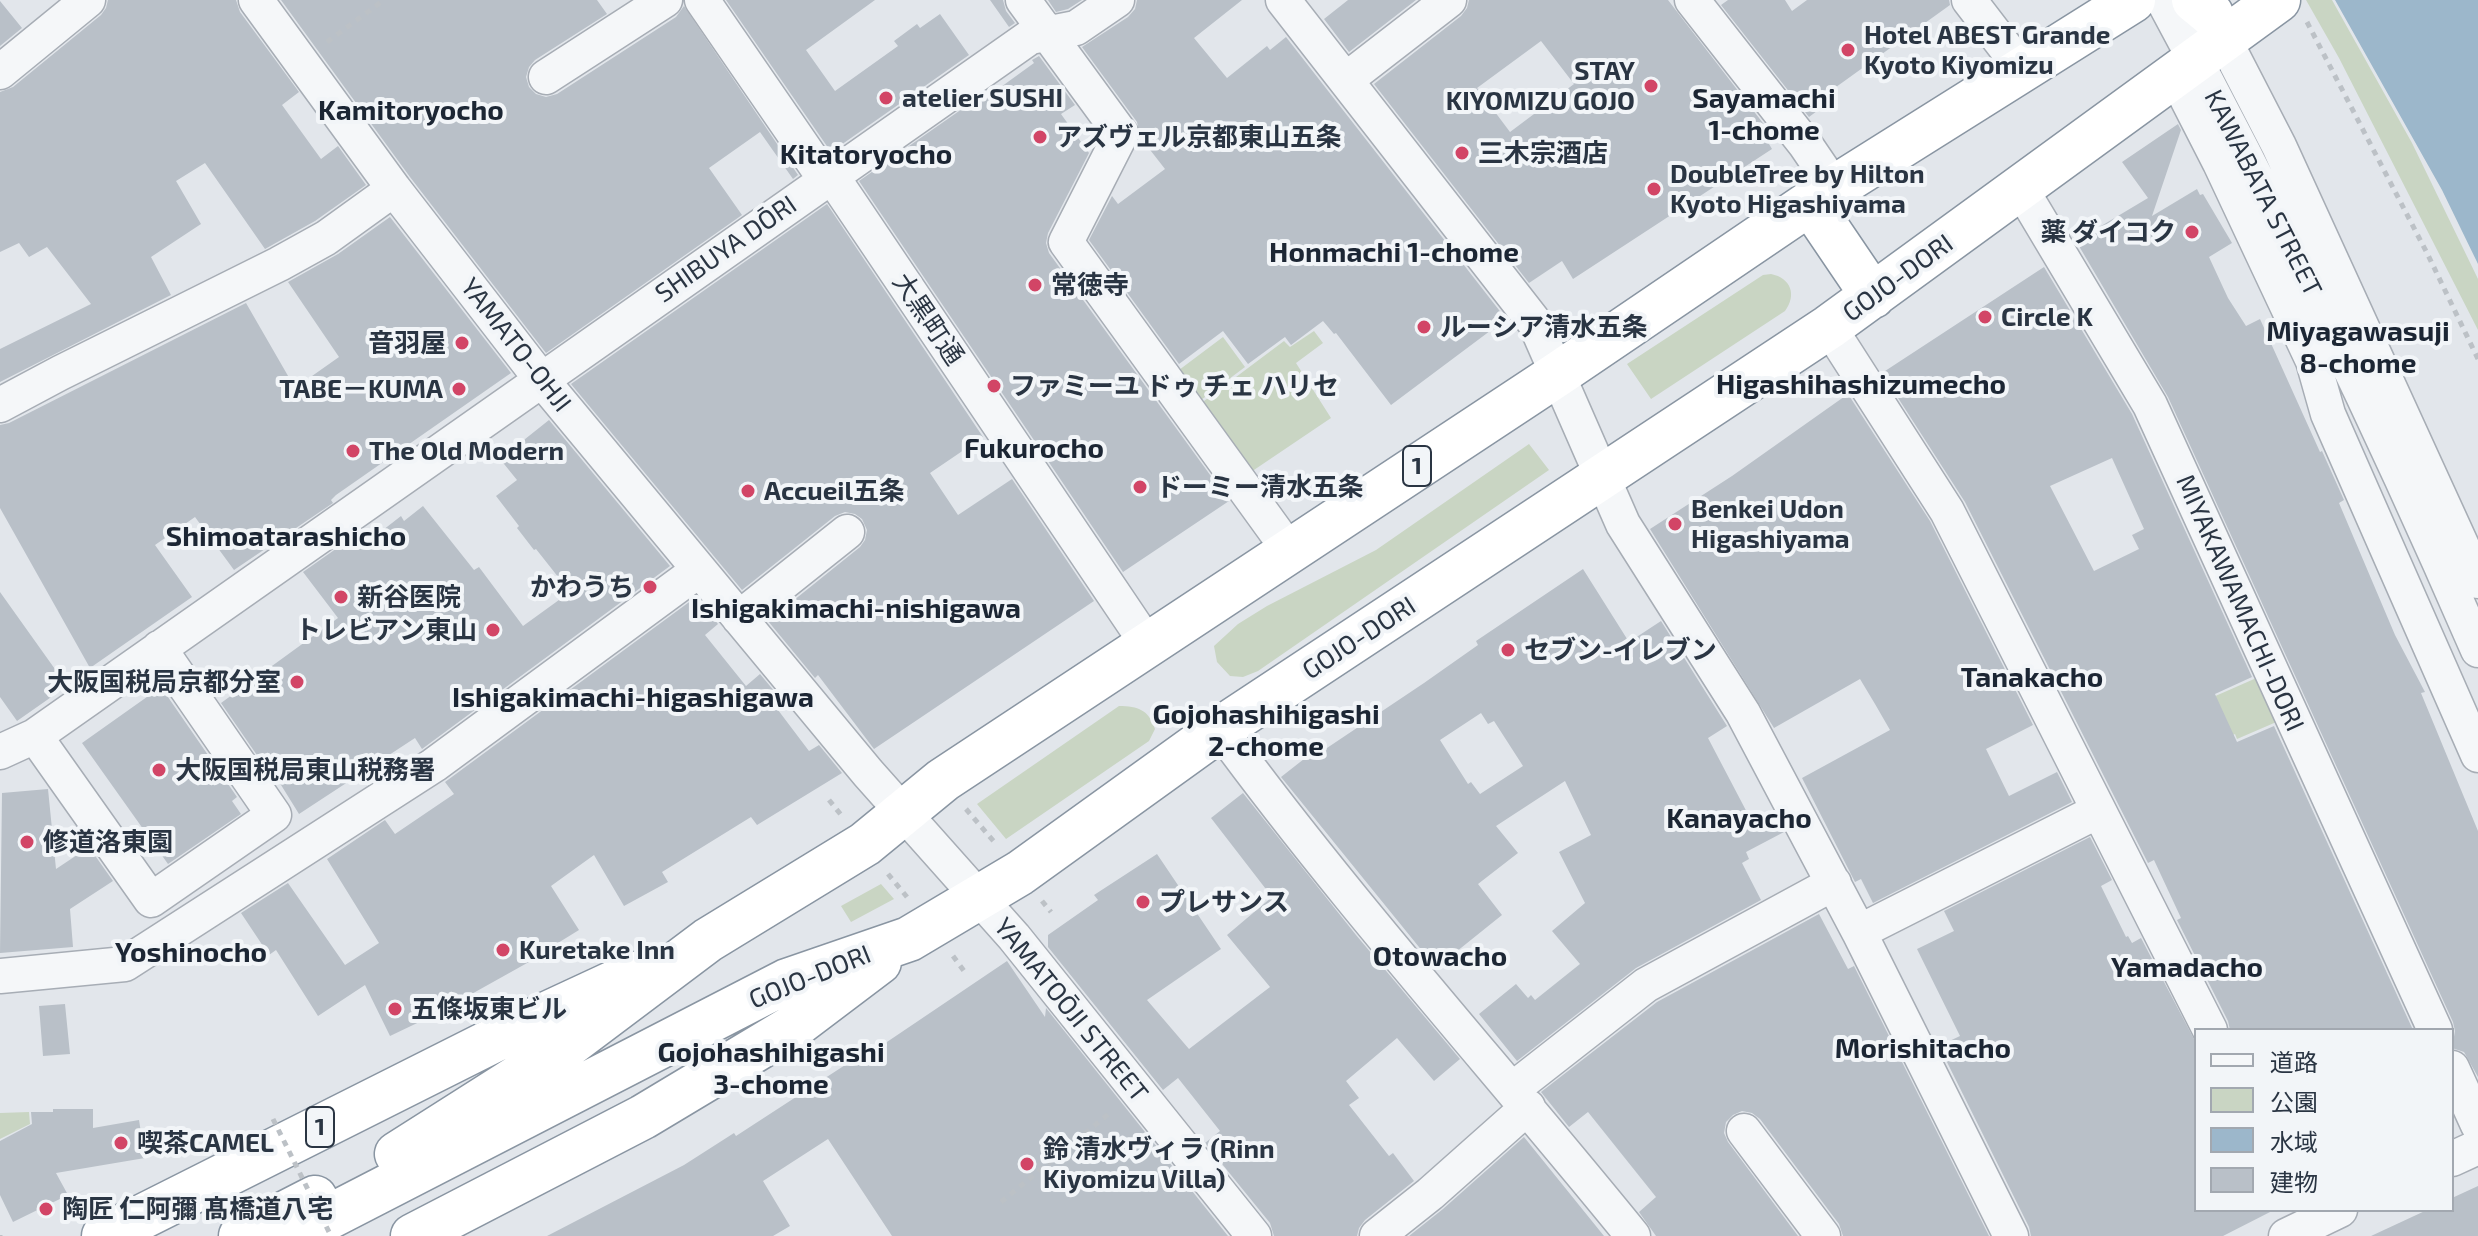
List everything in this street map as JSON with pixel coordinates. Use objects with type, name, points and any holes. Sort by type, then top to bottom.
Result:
[{"type":"highway","name":"1","points":[[292,1236],[383,1178],[708,940],[865,844],[943,780],[1558,374],[1822,195],[2067,42],[2111,5],[2148,0]]},
{"type":"highway","name":"GOJO-DORI","points":[[383,1178],[787,981],[909,939],[1020,873],[1220,729],[1873,296],[2021,189],[2201,32],[2285,5]]},
{"type":"highway","points":[[1822,195],[1873,296]]},
{"type":"highway","name":"1","points":[[413,1236],[462,1225],[643,1117],[793,1027],[909,939]]},
{"type":"highway","name":"1","points":[[104,1236],[536,1019],[708,940]]},
{"type":"highway","name":"1","points":[[241,1236],[383,1178]]},
{"type":"street","points":[[0,72],[88,0]]},
{"type":"street","name":"YAMATO-OHJI","points":[[256,0],[394,189],[541,379],[739,618],[978,897]]},
{"type":"street","points":[[546,77],[665,0]]},
{"type":"street","name":"大黒町通","points":[[702,0],[821,173],[831,175],[1148,645]]},
{"type":"street","points":[[1023,0],[1121,134],[1066,242],[1289,550]]},
{"type":"street","name":"SHIBUYA DŌRI","points":[[0,752],[35,736],[1030,37],[1076,28],[1117,0]]},
{"type":"street","points":[[1283,0],[1535,323],[1623,524],[1743,713],[1834,883],[2011,1236]]},
{"type":"street","points":[[1347,79],[1449,0]]},
{"type":"street","points":[[1692,0],[1805,144],[1822,195]]},
{"type":"street","points":[[1969,0],[2022,69]]},
{"type":"street","name":"KAWABATA STREET","points":[[2163,0],[2201,32],[2286,160],[2478,581]]},
{"type":"street","points":[[2201,32],[2220,163],[2313,361],[2328,414],[2478,755]]},
{"type":"street","name":"KAWABATA STREET","points":[[2201,32],[2246,155],[2439,560],[2478,650]]},
{"type":"street","points":[[0,405],[259,275],[326,238],[394,189]]},
{"type":"street","name":"MIYAKAWAMACHI-DORI","points":[[2021,189],[2150,405],[2434,1028]]},
{"type":"street","points":[[1829,327],[1947,511],[2209,1028]]},
{"type":"street","points":[[739,618],[847,532]]},
{"type":"street","points":[[0,976],[125,964],[434,765],[699,570]]},
{"type":"street","points":[[35,736],[151,900],[274,815],[159,648]]},
{"type":"street","points":[[1220,729],[1413,973],[1521,1098],[1633,1236]]},
{"type":"street","points":[[1859,932],[2098,811]]},
{"type":"street","points":[[1377,1236],[1430,1194],[1521,1098],[1646,985],[1834,883]]},
{"type":"street","name":"YAMATOŌJI STREET","points":[[978,897],[1014,937],[1254,1236]]},
{"type":"street","points":[[2454,1072],[2478,1125]]},
{"type":"street","points":[[1744,1131],[1823,1236]]},
{"type":"street","points":[[2454,1158],[2478,1147]]},
{"type":"path","points":[[300,61],[384,0]]},
{"type":"path","points":[[2285,5],[2421,241],[2478,359]]},
{"type":"path","points":[[829,800],[837,810]]},
{"type":"path","points":[[966,808],[997,846]]},
{"type":"path","points":[[892,878],[906,895]]},
{"type":"path","points":[[953,956],[964,971]]},
{"type":"path","points":[[1001,1202],[1137,1091]]},
{"type":"path","points":[[273,1119],[331,1236]]},
{"type":"green space","points":[[2306,0],[2332,0],[2412,143],[2478,279],[2478,330],[2339,58]]},
{"type":"green space","points":[[1771,274],[1783,279],[1790,288],[1791,299],[1785,311],[1651,399],[1627,364],[1763,275]]},
{"type":"green space","points":[[1314,331],[1323,343],[1296,363],[1331,418],[1248,474],[1196,407],[1284,341],[1290,347]]},
{"type":"green space","points":[[1223,337],[1245,367],[1197,403],[1175,373]]},
{"type":"green space","points":[[1529,444],[1549,470],[1258,671],[1243,677],[1230,676],[1217,662],[1214,646],[1238,624],[1376,550]]},
{"type":"green space","points":[[2261,676],[2281,720],[2237,739],[2235,734],[2222,740],[2204,701]]},
{"type":"green space","points":[[1119,706],[1137,708],[1150,717],[1155,729],[1149,741],[1006,839],[977,804]]},
{"type":"green space","points":[[881,884],[894,899],[851,922],[841,906]]},
{"type":"green space","points":[[29,1112],[30,1124],[0,1139],[0,1113]]},
{"type":"water","points":[[2335,0],[2478,0],[2478,264],[2442,190]]},
{"type":"building","points":[[108,0],[236,0],[240,12],[299,92],[282,105],[321,159],[338,146],[366,185],[315,221],[265,249],[205,163],[176,181],[201,224],[151,257],[171,295],[0,382],[0,349],[91,304],[47,247],[29,257],[19,243],[0,252],[0,92],[13,87],[101,15]]},
{"type":"building","points":[[281,0],[597,0],[607,14],[535,60],[529,67],[526,77],[529,87],[536,94],[546,97],[557,94],[676,17],[684,6],[798,175],[793,179],[760,132],[709,168],[742,215],[546,353],[410,177]]},
{"type":"building","points":[[726,0],[875,0],[806,50],[835,91],[898,46],[894,41],[917,24],[920,28],[940,14],[969,55],[831,152]]},
{"type":"building","points":[[990,0],[1003,0],[1006,11],[1015,23],[1009,27]]},
{"type":"building","points":[[1048,0],[1082,0],[1056,12]]},
{"type":"building","points":[[1137,0],[1242,0],[1194,38],[1227,78],[1267,46],[1270,50],[1286,37],[1506,319],[1391,405],[1336,333],[1323,321],[1291,345],[1285,337],[1248,364],[1223,331],[1179,364],[1089,240],[1112,196],[1118,204],[1165,169],[1140,137],[1137,122],[1082,47],[1128,17],[1135,9]]},
{"type":"building","points":[[1348,0],[1416,0],[1349,52],[1324,19]]},
{"type":"building","points":[[1469,0],[1668,0],[1776,140],[1769,144],[1772,149],[1573,279],[1562,261],[1529,283],[1374,84],[1467,8]],"holes":[[[1541,41],[1574,84],[1510,132],[1477,88]]]},
{"type":"building","points":[[1728,0],[1785,0],[1792,11],[1807,0],[1949,0],[1950,5],[1825,95],[1829,102],[1809,117],[1721,5]]},
{"type":"building","points":[[0,1],[22,28],[0,46]]},
{"type":"building","points":[[1039,56],[1075,105],[1061,114],[1089,153],[1048,233],[1046,243],[1049,253],[1229,501],[1123,572],[859,181],[992,88],[994,92]]},
{"type":"building","points":[[2178,124],[2181,130],[2152,216],[2197,189],[2232,243],[2209,257],[2228,298],[2246,326],[2260,319],[2344,500],[2339,503],[2395,635],[2425,692],[2421,693],[2478,831],[2478,1077],[2464,1052],[2454,1049],[2453,1022],[2168,397],[2076,241],[2148,198],[2122,162]]},
{"type":"building","points":[[827,204],[983,437],[930,473],[958,515],[1012,479],[1094,601],[874,749],[818,675],[815,678],[768,621],[860,547],[867,530],[862,519],[845,512],[835,516],[742,590],[571,384]]},
{"type":"building","points":[[390,217],[511,373],[336,495],[331,500],[333,503],[234,570],[195,517],[155,545],[192,597],[90,668],[0,508],[0,425],[246,303],[295,388],[339,357],[288,282],[338,254]]},
{"type":"building","points":[[2044,267],[2132,414],[2252,677],[2215,694],[2237,742],[2274,726],[2412,1028],[2230,1028],[2177,920],[2181,918],[2154,860],[2148,863],[1965,502],[1882,373]],"holes":[[[2112,458],[2144,529],[2132,535],[2139,549],[2094,571],[2050,486]]]},
{"type":"building","points":[[1848,394],[1930,521],[2033,725],[1986,749],[2009,796],[2057,772],[2072,802],[1873,903],[1861,879],[1855,882],[1802,778],[1890,730],[1875,704],[1860,679],[1774,728],[1650,529],[1732,476]]},
{"type":"building","points":[[549,420],[670,566],[422,749],[415,738],[299,814],[273,772],[270,774],[221,703],[338,618],[303,572],[357,534],[365,544],[401,516],[404,521],[423,506],[474,570],[479,567],[523,626],[570,592],[517,528],[519,526],[496,496],[517,480],[500,459]]},
{"type":"building","points":[[1583,569],[1629,642],[1661,621],[1727,726],[1708,738],[1751,820],[1771,810],[1784,832],[1746,852],[1749,859],[1742,863],[1761,900],[1636,968],[1517,1061],[1479,1014],[1516,984],[1528,998],[1531,995],[1535,1000],[1580,964],[1552,931],[1585,903],[1559,852],[1591,835],[1565,781],[1496,826],[1518,853],[1478,884],[1502,915],[1436,968],[1281,777],[1318,748],[1321,752],[1424,683],[1478,645],[1476,641]],"holes":[[[1481,713],[1488,724],[1494,721],[1523,766],[1480,794],[1471,782],[1468,784],[1440,740]]]},
{"type":"building","points":[[0,592],[67,686],[17,721],[0,697]]},
{"type":"building","points":[[696,597],[718,624],[705,635],[746,686],[760,674],[785,704],[778,710],[809,751],[819,745],[842,773],[757,825],[751,817],[662,872],[668,882],[624,906],[594,855],[551,886],[579,930],[554,948],[390,1036],[365,985],[318,1016],[276,950],[269,955],[241,913],[288,883],[345,965],[379,943],[327,859],[385,820],[395,834],[454,794],[445,782]]},
{"type":"building","name":"大阪国税局東山税務署","points":[[161,687],[237,797],[232,801],[241,814],[168,864],[82,743]]},
{"type":"building","name":"修道洛東園","points":[[48,789],[56,869],[89,847],[113,881],[70,909],[73,947],[0,953],[2,793]]},
{"type":"building","points":[[1243,793],[1460,1059],[1434,1081],[1397,1038],[1346,1081],[1359,1098],[1349,1105],[1389,1156],[1393,1153],[1414,1181],[1365,1220],[1357,1236],[1274,1236],[1270,1223],[1205,1143],[1220,1131],[1178,1078],[1163,1090],[1048,947],[1048,935],[1098,900],[1094,895],[1157,854],[1221,949],[1147,1000],[1189,1049],[1270,987],[1227,935],[1272,897],[1211,818]]},
{"type":"building","points":[[2090,837],[2112,880],[2101,886],[2126,937],[2132,943],[2141,938],[2194,1039],[2194,1212],[2270,1212],[2223,1236],[2031,1236],[1939,1046],[1960,1036],[1917,949],[1954,931],[1944,911]]},
{"type":"building","points":[[1819,914],[1848,969],[1854,966],[1989,1236],[1843,1236],[1839,1224],[1760,1119],[1742,1111],[1726,1122],[1724,1133],[1728,1142],[1798,1236],[1656,1236],[1639,1212],[1656,1197],[1588,1112],[1569,1127],[1541,1092],[1657,1002]]},
{"type":"building","points":[[1007,961],[1045,1017],[1046,1008],[1228,1236],[892,1236],[828,1139],[763,1181],[790,1226],[773,1236],[547,1236],[684,1165],[734,1133],[736,1136],[879,1043],[881,1046]]},
{"type":"building","points":[[65,1004],[70,1054],[43,1056],[39,1006]]},
{"type":"building","points":[[53,1109],[93,1109],[93,1128],[139,1120],[145,1158],[56,1173],[68,1195],[13,1222],[0,1195],[0,1141],[32,1124],[31,1112],[53,1112]]},
{"type":"building","points":[[1524,1137],[1604,1236],[1409,1236],[1443,1209]]},
{"type":"building","points":[[2478,1186],[2478,1236],[2371,1236],[2423,1212],[2454,1212],[2454,1197]]},
{"type":"place","name":"Hotel ABEST Grande Kyoto Kiyomizu","points":[[1848,50]]},
{"type":"place","name":"STAY KIYOMIZU GOJO","points":[[1651,86]]},
{"type":"place","name":"atelier SUSHI","points":[[886,98]]},
{"type":"place","name":"アズヴェル京都東山五条","points":[[1040,137]]},
{"type":"place","name":"三木宗酒店","points":[[1462,153]]},
{"type":"place","name":"DoubleTree by Hilton Kyoto Higashiyama","points":[[1654,189]]},
{"type":"place","name":"薬 ダイコク","points":[[2192,232]]},
{"type":"place","name":"常徳寺","points":[[1035,285]]},
{"type":"place","name":"Circle K","points":[[1985,317]]},
{"type":"place","name":"ルーシア清水五条","points":[[1424,327]]},
{"type":"place","name":"音羽屋","points":[[462,343]]},
{"type":"place","name":"ファミーユ ドゥ チェ ハリセ","points":[[994,386]]},
{"type":"place","name":"TABE－KUMA","points":[[459,389]]},
{"type":"place","name":"The Old Modern","points":[[353,451]]},
{"type":"place","name":"ドーミー清水五条","points":[[1140,487]]},
{"type":"place","name":"Accueil五条","points":[[748,491]]},
{"type":"place","name":"Benkei Udon Higashiyama","points":[[1675,524]]},
{"type":"place","name":"かわうち","points":[[650,587]]},
{"type":"place","name":"新谷医院","points":[[341,597]]},
{"type":"place","name":"トレビアン東山","points":[[493,630]]},
{"type":"place","name":"セブン-イレブン","points":[[1508,650]]},
{"type":"place","name":"大阪国税局京都分室","points":[[297,682]]},
{"type":"place","name":"大阪国税局東山税務署","points":[[159,770]]},
{"type":"place","name":"修道洛東園","points":[[27,842]]},
{"type":"place","name":"プレサンス","points":[[1143,902]]},
{"type":"place","name":"Kuretake Inn","points":[[503,950]]},
{"type":"place","name":"五條坂東ビル","points":[[395,1009]]},
{"type":"place","name":"喫茶CAMEL","points":[[121,1143]]},
{"type":"place","name":"鈴 清水ヴィラ (Rinn Kiyomizu Villa)","points":[[1027,1164]]},
{"type":"place","name":"陶匠 仁阿彌 髙橋道八宅","points":[[46,1209]]},
{"type":"district","name":"Kamitoryocho","points":[[411,111]]},
{"type":"district","name":"Sayamachi 1-chome","points":[[1764,115]]},
{"type":"district","name":"Kitatoryocho","points":[[866,155]]},
{"type":"district","name":"Honmachi 1-chome","points":[[1394,253]]},
{"type":"district","name":"Miyagawasuji 8-chome","points":[[2358,348]]},
{"type":"district","name":"Higashihashizumecho","points":[[1861,385]]},
{"type":"district","name":"Fukurocho","points":[[1034,449]]},
{"type":"district","name":"Shimoatarashicho","points":[[286,537]]},
{"type":"district","name":"Ishigakimachi-nishigawa","points":[[856,609]]},
{"type":"district","name":"Tanakacho","points":[[2032,678]]},
{"type":"district","name":"Ishigakimachi-higashigawa","points":[[633,698]]},
{"type":"district","name":"Gojohashihigashi 2-chome","points":[[1266,731]]},
{"type":"district","name":"Kanayacho","points":[[1739,819]]},
{"type":"district","name":"Yoshinocho","points":[[191,953]]},
{"type":"district","name":"Otowacho","points":[[1440,957]]},
{"type":"district","name":"Yamadacho","points":[[2187,968]]},
{"type":"district","name":"Morishitacho","points":[[1923,1049]]},
{"type":"district","name":"Gojohashihigashi 3-chome","points":[[771,1069]]}]
